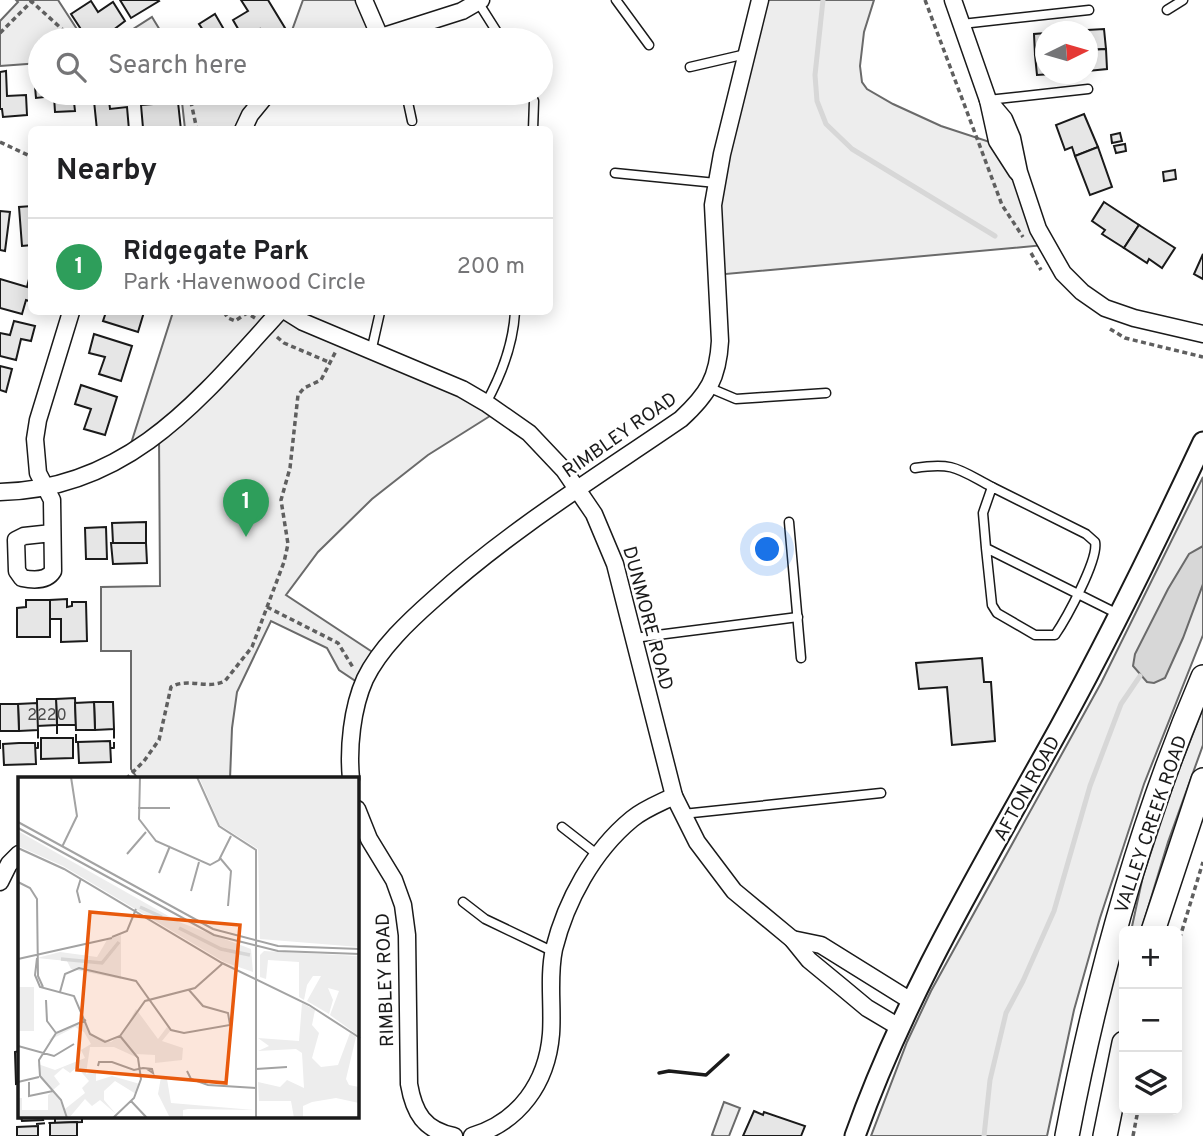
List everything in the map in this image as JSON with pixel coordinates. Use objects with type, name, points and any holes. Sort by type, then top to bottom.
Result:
[{"type":"main road","name":"VALLEY CREEK ROAD","points":[[1067,1136],[1095,1003],[1119,915],[1155,802],[1203,677]]},
{"type":"main road","name":"VALLEY CREEK ROAD","points":[[1155,926],[1203,780]]},
{"type":"main road","points":[[1105,1136],[1122,1052]]},
{"type":"street","points":[[364,0],[373,28]]},
{"type":"street","name":"RIMBLEY ROAD","points":[[351,777],[349,761],[352,736],[366,678],[393,639],[482,558],[681,419],[700,402],[710,388],[719,357],[720,341],[713,229],[716,183],[760,0]]},
{"type":"street","points":[[953,0],[988,100],[1007,126],[1038,229],[1063,273],[1082,292],[1105,307],[1203,334]]},
{"type":"street","points":[[410,28],[462,11],[480,1]]},
{"type":"street","points":[[245,126],[258,105]]},
{"type":"street","points":[[52,533],[52,500],[37,465],[36,427],[70,315]]},
{"type":"street","points":[[0,492],[79,478],[127,456],[159,435],[211,388],[276,315]]},
{"type":"street","name":"DUNMORE ROAD","points":[[292,315],[340,339],[462,389],[529,433],[550,453],[578,490],[605,536],[615,564],[674,796],[697,842],[734,891],[792,939],[809,960],[867,1008],[899,1027]]},
{"type":"street","name":"AFTON ROAD","points":[[855,1136],[911,1001],[1120,615],[1203,442]]},
{"type":"street","points":[[472,1136],[509,1120],[525,1104],[538,1083],[547,1058],[551,1035],[554,952],[567,910],[598,855],[634,817],[674,796]]},
{"type":"street","name":"RIMBLEY ROAD","points":[[359,814],[369,839],[394,880],[403,905],[407,935],[409,1084],[412,1103],[421,1118],[438,1133],[454,1136]]},
{"type":"street","points":[[0,882],[6,867],[18,855]]},
{"type":"street","name":"DUNMORE ROAD","points":[[792,939],[821,944],[911,1001]]},
{"type":"lane","points":[[616,0],[649,45]]},
{"type":"lane","points":[[1167,10],[1183,0]]},
{"type":"lane","points":[[480,1],[495,28]]},
{"type":"lane","points":[[962,23],[1089,10]]},
{"type":"lane","points":[[691,67],[747,54]]},
{"type":"lane","points":[[988,100],[1088,89]]},
{"type":"lane","points":[[409,105],[412,121]]},
{"type":"lane","points":[[533,126],[534,105]]},
{"type":"lane","points":[[615,173],[716,183]]},
{"type":"lane","points":[[372,352],[379,315]]},
{"type":"lane","points":[[486,403],[500,378],[508,355],[515,315]]},
{"type":"lane","points":[[710,388],[736,399],[825,393]]},
{"type":"lane","points":[[915,468],[942,464],[957,468],[1086,534],[1095,542],[1096,555],[1055,635],[1035,635],[997,613],[992,605],[983,513],[992,487]]},
{"type":"lane","points":[[789,522],[800,658]]},
{"type":"lane","points":[[986,548],[1120,615]]},
{"type":"lane","points":[[634,638],[798,617]]},
{"type":"lane","points":[[682,814],[881,793]]},
{"type":"lane","points":[[562,827],[598,855]]},
{"type":"lane","points":[[463,902],[485,919],[554,952]]},
{"type":"path","points":[[0,33],[31,1],[61,28]]},
{"type":"path","points":[[192,105],[196,126]]},
{"type":"path","points":[[0,142],[28,155]]},
{"type":"path","points":[[127,777],[145,761],[159,740],[171,687],[187,681],[211,685],[225,681],[252,647],[285,562],[288,544],[281,500],[290,468],[298,395],[304,388],[321,380],[340,339]]},
{"type":"path","points":[[267,607],[338,643],[352,667],[366,678]]},
{"type":"path","points":[[1182,931],[1203,862]]},
{"type":"path","points":[[1133,1136],[1137,1115]]},
{"type":"shaded area","points":[[16,0],[58,0],[76,28],[28,28],[28,64],[0,66],[0,21],[18,2]]},
{"type":"shaded area","points":[[303,0],[364,0],[369,28],[293,28]]},
{"type":"shaded area","points":[[760,0],[874,0],[864,32],[860,66],[862,82],[867,89],[893,104],[941,126],[999,145],[1045,245],[715,275],[713,229]]},
{"type":"shaded area","points":[[152,17],[159,28],[135,28]]},
{"type":"shaded area","points":[[182,105],[260,105],[246,126],[185,126]]},
{"type":"shaded area","points":[[172,315],[293,315],[498,411],[428,455],[372,499],[318,552],[286,595],[380,657],[363,686],[339,670],[327,648],[271,621],[237,692],[230,777],[137,777],[131,769],[131,651],[101,651],[101,587],[160,586],[159,435],[127,456]]},
{"type":"shaded area","points":[[1203,477],[1203,635],[1144,784],[1100,918],[1074,1010],[1047,1136],[871,1136],[907,1042],[931,991],[1101,683]]},
{"type":"shaded area","points":[[1203,546],[1203,584],[1183,638],[1165,678],[1154,683],[1147,682],[1133,666],[1135,654],[1189,554]]},
{"type":"shaded area","points":[[1203,708],[1203,745],[1168,842],[1143,926],[1132,926],[1143,876],[1176,777]]},
{"type":"shaded area","points":[[724,1102],[740,1108],[729,1136],[715,1136],[712,1135]]},
{"type":"building","points":[[120,0],[158,0],[159,1],[131,18]]},
{"type":"building","points":[[241,0],[268,0],[285,28],[238,28],[233,20],[248,11]]},
{"type":"building","points":[[91,1],[98,12],[113,2],[125,21],[116,28],[80,28],[71,14]]},
{"type":"building","points":[[215,14],[223,28],[202,28],[199,24]]},
{"type":"building","points":[[1098,29],[1104,29],[1106,49],[1098,49]]},
{"type":"building","points":[[1098,49],[1106,49],[1107,69],[1098,70]]},
{"type":"building","points":[[6,71],[7,96],[26,95],[27,115],[3,117],[0,109],[0,72]]},
{"type":"building","points":[[55,105],[74,105],[75,111],[55,112]]},
{"type":"building","points":[[94,105],[110,105],[110,109],[127,107],[129,126],[97,126]]},
{"type":"building","points":[[141,105],[178,105],[181,126],[143,126]]},
{"type":"building","points":[[1084,114],[1098,147],[1075,156],[1072,147],[1065,150],[1056,125]]},
{"type":"building","points":[[1120,133],[1122,141],[1112,143],[1111,135]]},
{"type":"building","points":[[1125,144],[1126,151],[1116,153],[1114,146]]},
{"type":"building","points":[[1098,147],[1112,187],[1090,195],[1075,156]]},
{"type":"building","points":[[1175,170],[1176,179],[1164,181],[1163,172]]},
{"type":"building","points":[[1104,202],[1139,225],[1124,248],[1102,234],[1105,230],[1092,221]]},
{"type":"building","points":[[28,206],[28,245],[22,246],[19,207]]},
{"type":"building","points":[[0,211],[10,212],[5,251],[0,250]]},
{"type":"building","points":[[1139,225],[1175,248],[1162,268],[1149,259],[1147,263],[1124,248]]},
{"type":"building","points":[[1203,254],[1203,279],[1194,274]]},
{"type":"building","points":[[0,279],[27,287],[28,283],[28,301],[22,314],[0,308]]},
{"type":"building","points":[[105,315],[143,315],[138,332],[103,321]]},
{"type":"building","points":[[14,321],[35,326],[31,341],[21,339],[16,360],[0,356],[0,333],[10,335]]},
{"type":"building","points":[[94,334],[132,346],[121,381],[99,374],[105,357],[89,353]]},
{"type":"building","points":[[0,366],[12,369],[6,392],[0,390]]},
{"type":"building","points":[[81,385],[117,397],[105,435],[84,429],[91,409],[75,404]]},
{"type":"building","points":[[146,522],[146,543],[113,543],[112,523]]},
{"type":"building","points":[[106,527],[107,559],[86,559],[85,528]]},
{"type":"building","points":[[111,543],[146,543],[147,563],[113,564]]},
{"type":"building","points":[[67,599],[67,607],[72,606],[72,602],[86,602],[87,641],[61,642],[61,619],[50,619],[50,600]]},
{"type":"building","points":[[26,600],[50,600],[50,637],[17,637],[17,608],[26,607]]},
{"type":"building","points":[[982,658],[984,682],[991,682],[995,741],[952,745],[947,687],[919,689],[916,663]]},
{"type":"building","points":[[75,698],[76,725],[57,725],[56,699]]},
{"type":"building","points":[[37,699],[56,699],[57,725],[37,726]]},
{"type":"building","points":[[94,702],[113,702],[114,729],[95,730]]},
{"type":"building","points":[[94,702],[95,730],[76,730],[75,703]]},
{"type":"building","points":[[37,703],[38,730],[19,731],[18,704]]},
{"type":"building","points":[[0,704],[18,704],[19,731],[0,731]]},
{"type":"building","points":[[41,738],[73,738],[73,758],[41,759]]},
{"type":"building","points":[[110,741],[111,762],[79,763],[78,742]]},
{"type":"building","points":[[35,743],[36,764],[4,765],[3,744]]},
{"type":"building","points":[[18,1051],[16,1084],[15,1052]]},
{"type":"building","points":[[754,1111],[805,1126],[801,1136],[743,1136]]},
{"type":"building","points":[[21,1118],[43,1120],[22,1121]]},
{"type":"building","points":[[55,1118],[82,1118],[82,1122],[55,1123]]},
{"type":"building","points":[[77,1122],[77,1136],[50,1136],[50,1123]]},
{"type":"building","points":[[38,1126],[38,1136],[17,1136],[17,1127]]},
{"type":"waterway","points":[[823,0],[815,75],[817,101],[826,124],[852,149],[995,236]]},
{"type":"waterway","points":[[984,1136],[990,1080],[1006,1013],[1054,911],[1090,786],[1121,704],[1140,676]]},
{"type":"fence","points":[[57,725],[57,738]]},
{"type":"fence","points":[[111,748],[114,748],[114,729]]},
{"type":"fence","points":[[35,748],[38,748],[38,730]]},
{"type":"fence","points":[[76,730],[76,743]]},
{"type":"fence","points":[[0,740],[0,749],[4,749]]},
{"type":"fence","points":[[36,1124],[50,1123]]},
{"type":"wall","points":[[659,1073],[669,1071],[706,1075],[728,1055]]},
{"type":"place","name":"Ridgegate Park","points":[[246,537]]}]
